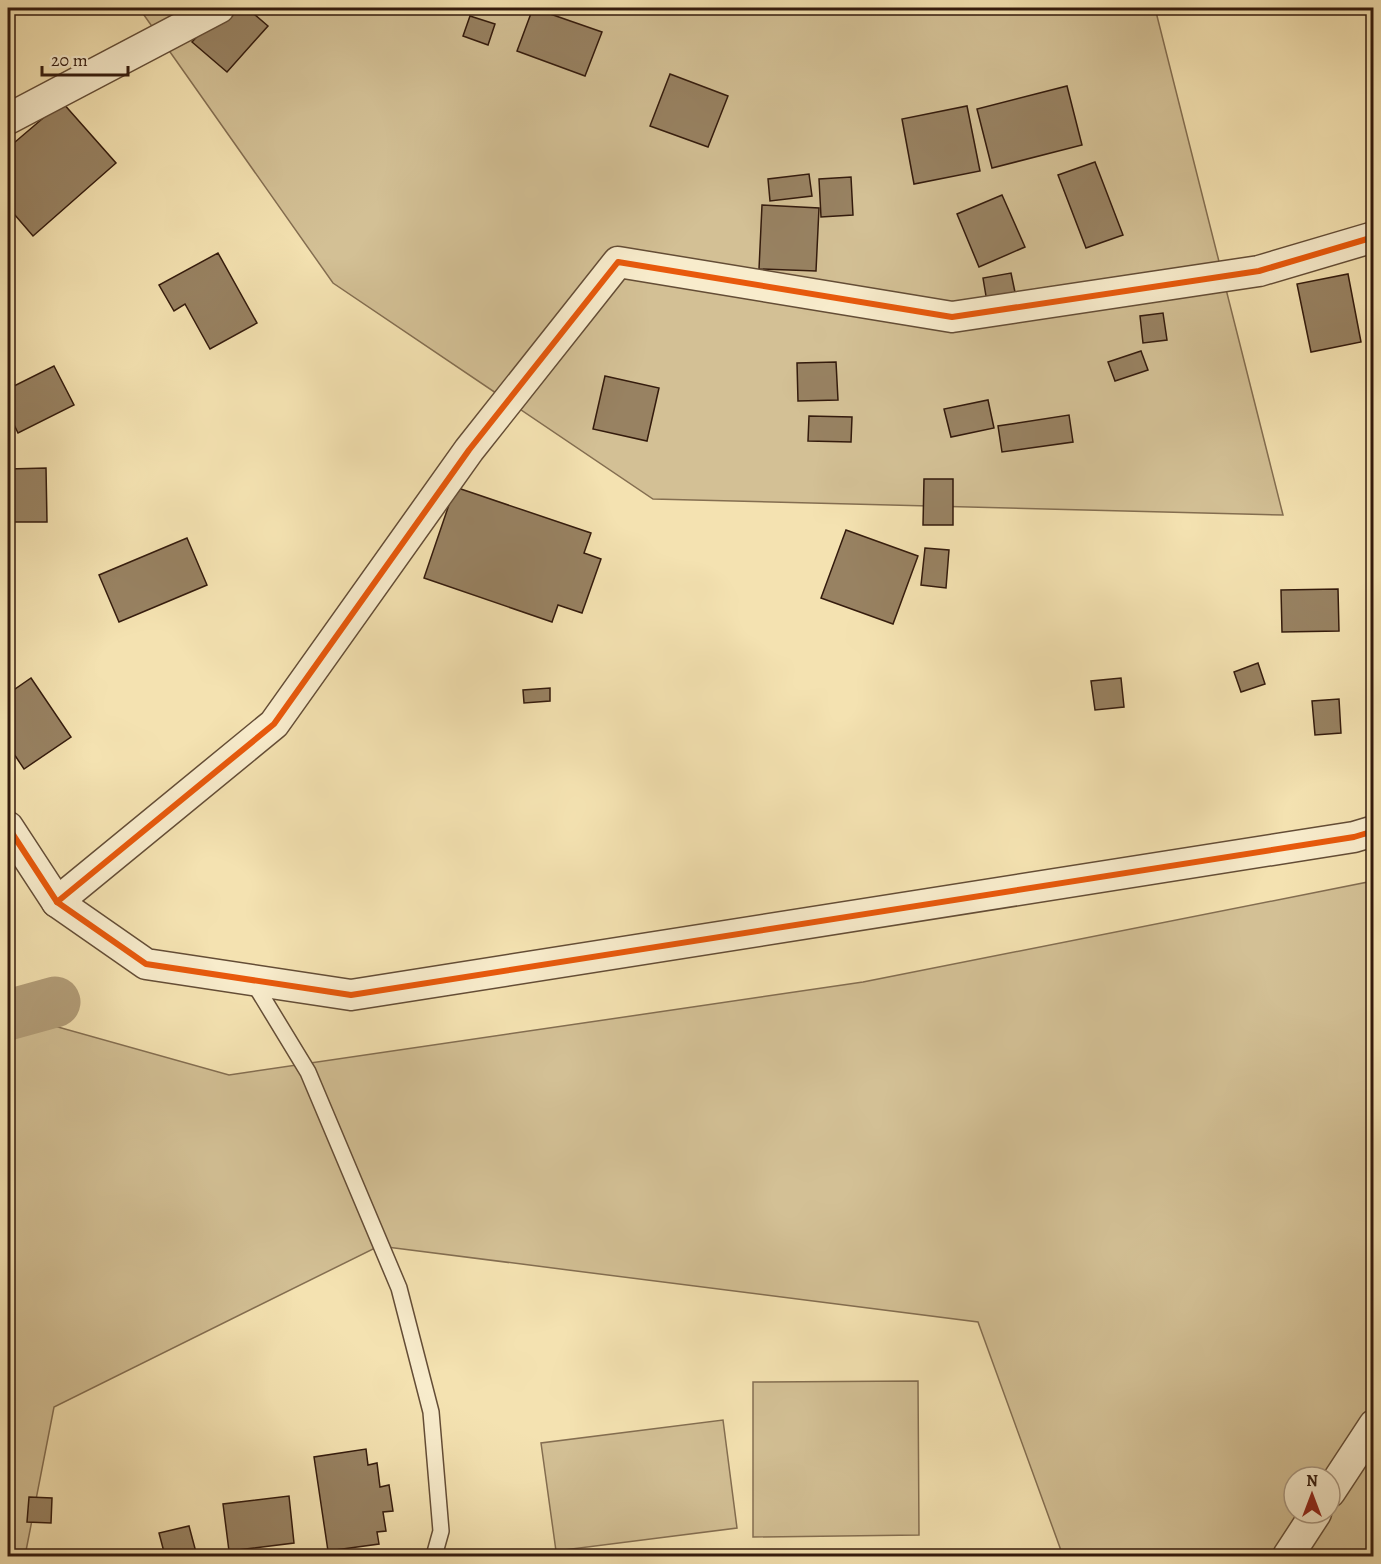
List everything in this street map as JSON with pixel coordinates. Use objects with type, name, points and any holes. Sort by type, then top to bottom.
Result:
[{"type":"street","points":[[8,120],[219,8]]},
{"type":"street","points":[[57,902],[274,724],[469,450],[618,262],[952,317],[1259,271],[1374,237]]},
{"type":"street","points":[[8,827],[57,902],[146,964],[351,995],[1342,839],[1374,831]]},
{"type":"street","points":[[1342,1474],[1374,1425]]},
{"type":"street","points":[[1288,1557],[1308,1525]]},
{"type":"lane","points":[[252,980],[308,1072],[399,1288],[431,1412],[441,1530],[434,1557]]},
{"type":"shaded area","points":[[139,8],[1155,8],[1283,515],[653,499],[333,283]]},
{"type":"shaded area","points":[[1373,881],[1373,1556],[1063,1556],[978,1322],[379,1246],[54,1407],[25,1556],[8,1556],[8,1013],[229,1075],[863,982]]},
{"type":"shaded area","points":[[918,1381],[919,1535],[753,1537],[753,1382]]},
{"type":"shaded area","points":[[723,1420],[737,1528],[556,1551],[541,1443]]},
{"type":"building","points":[[223,8],[247,8],[268,26],[227,72],[192,42]]},
{"type":"building","points":[[533,8],[602,32],[585,76],[517,51]]},
{"type":"building","points":[[470,16],[495,24],[488,45],[463,36]]},
{"type":"building","points":[[670,74],[728,96],[708,147],[650,126]]},
{"type":"building","points":[[1067,86],[1082,145],[992,168],[977,109]]},
{"type":"building","points":[[62,102],[116,163],[33,236],[8,207],[8,148]]},
{"type":"building","points":[[967,106],[980,171],[914,184],[902,119]]},
{"type":"building","points":[[1095,162],[1123,235],[1086,248],[1058,175]]},
{"type":"building","points":[[809,174],[812,196],[770,201],[768,179]]},
{"type":"building","points":[[851,177],[853,215],[821,217],[819,179]]},
{"type":"building","points":[[1002,195],[1025,247],[979,267],[957,214]]},
{"type":"building","points":[[762,205],[819,208],[816,271],[759,269]]},
{"type":"building","points":[[218,253],[257,323],[210,349],[185,304],[174,311],[159,285]]},
{"type":"building","points":[[1011,273],[1016,297],[987,302],[983,278]]},
{"type":"building","points":[[1348,274],[1361,342],[1311,352],[1297,284]]},
{"type":"building","points":[[1163,313],[1167,340],[1143,343],[1140,316]]},
{"type":"building","points":[[1141,351],[1148,370],[1115,381],[1108,362]]},
{"type":"building","points":[[836,362],[838,400],[798,401],[797,363]]},
{"type":"building","points":[[54,366],[74,405],[18,433],[8,412],[8,389]]},
{"type":"building","points":[[605,376],[659,388],[647,441],[593,429]]},
{"type":"building","points":[[988,400],[994,428],[951,437],[944,409]]},
{"type":"building","points":[[1069,415],[1073,442],[1002,452],[998,426]]},
{"type":"building","points":[[809,416],[852,417],[851,442],[808,441]]},
{"type":"building","points":[[46,468],[47,522],[8,522],[8,469]]},
{"type":"building","points":[[924,479],[953,479],[953,525],[923,525]]},
{"type":"building","points":[[455,487],[591,533],[584,553],[601,559],[582,613],[558,605],[552,622],[424,578]]},
{"type":"building","points":[[846,530],[918,556],[893,624],[821,598]]},
{"type":"building","points":[[187,538],[207,585],[119,622],[99,575]]},
{"type":"building","points":[[925,548],[949,550],[946,588],[921,585]]},
{"type":"building","points":[[1338,589],[1339,631],[1282,632],[1281,590]]},
{"type":"building","points":[[1258,663],[1265,684],[1241,692],[1234,672]]},
{"type":"building","points":[[31,678],[71,737],[24,769],[8,745],[8,694]]},
{"type":"building","points":[[1121,678],[1124,707],[1095,710],[1091,681]]},
{"type":"building","points":[[550,688],[550,701],[524,703],[523,690]]},
{"type":"building","points":[[1339,699],[1341,733],[1315,735],[1312,701]]},
{"type":"building","points":[[366,1449],[368,1465],[377,1463],[380,1487],[389,1485],[393,1511],[383,1512],[386,1531],[377,1532],[379,1544],[328,1551],[314,1457]]},
{"type":"building","points":[[289,1496],[294,1543],[229,1551],[223,1504]]},
{"type":"building","points":[[29,1497],[52,1498],[51,1523],[27,1522]]},
{"type":"building","points":[[189,1526],[197,1556],[145,1556],[164,1552],[159,1533]]},
{"type":"waterway","points":[[8,1015],[55,1002]]},
{"type":"cycle path","points":[[57,902],[274,724],[469,450],[618,262],[952,317],[1259,271],[1374,237]]},
{"type":"cycle path","points":[[8,827],[57,902],[146,964],[351,995],[1354,837],[1374,831]]}]
